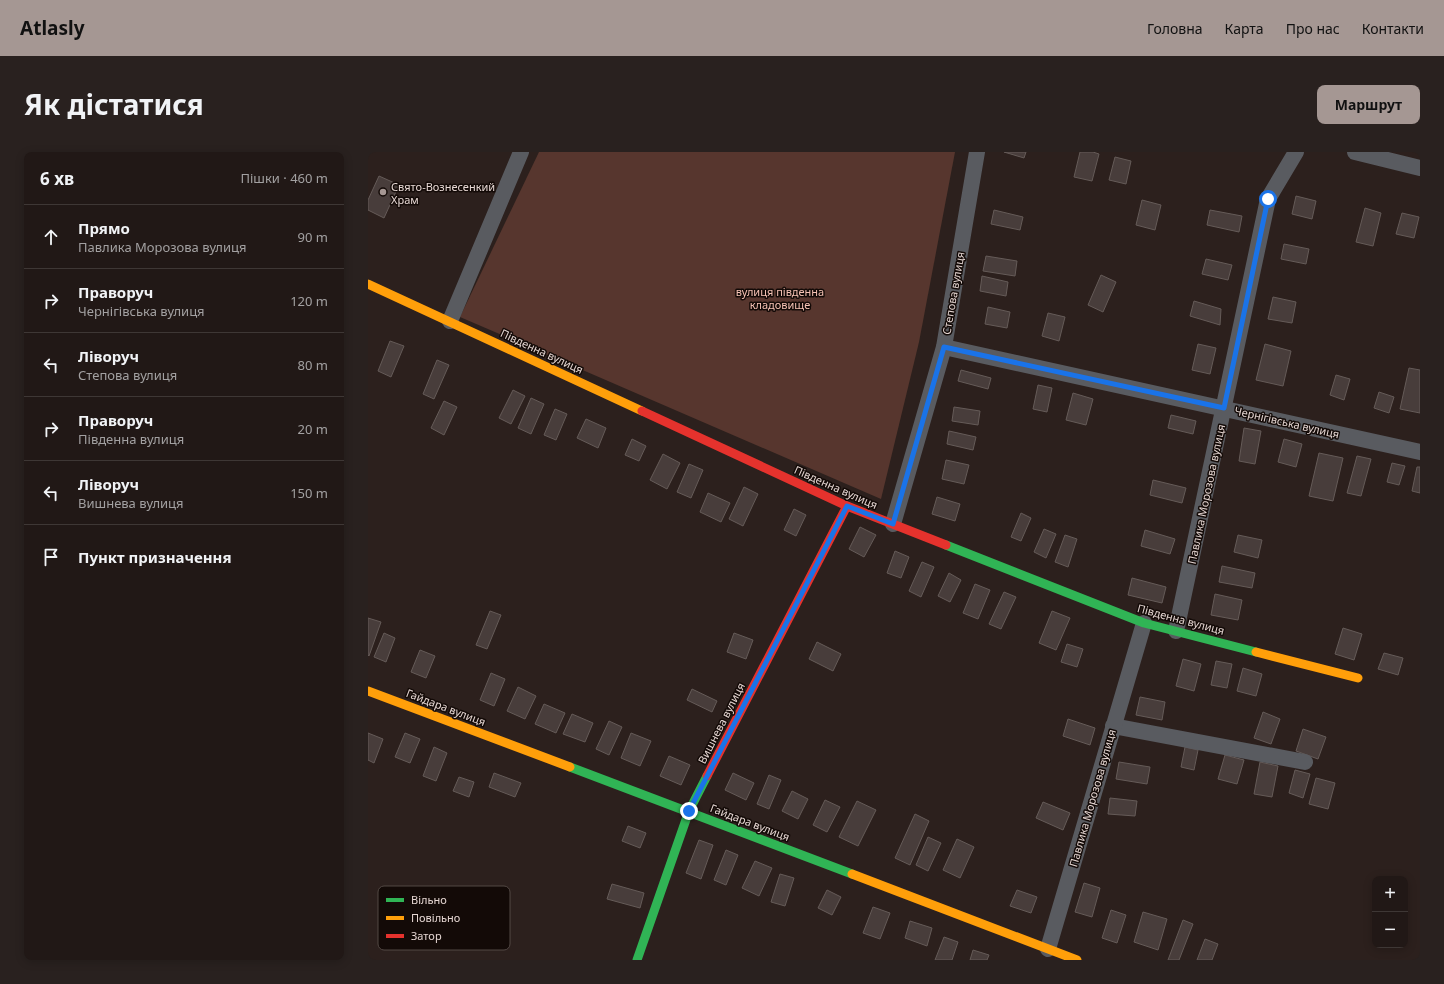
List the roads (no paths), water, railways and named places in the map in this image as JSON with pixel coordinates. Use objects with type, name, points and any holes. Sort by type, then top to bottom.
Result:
[{"type":"street","points":[[450,321],[521,152]]},
{"type":"street","name":"Степова вулиця","points":[[893,524],[944,347],[976,152]]},
{"type":"street","name":"Павлика Морозова вулиця","points":[[1176,631],[1268,199],[1296,152]]},
{"type":"street","points":[[1355,152],[1420,168]]},
{"type":"street","name":"Південна вулиця","points":[[368,284],[847,506],[1144,623],[1358,678]]},
{"type":"street","name":"Чернігівська вулиця","points":[[944,347],[1420,452]]},
{"type":"street","name":"Вишнева вулиця","points":[[637,960],[689,811],[847,506]]},
{"type":"street","name":"Павлика Морозова вулиця","points":[[1048,949],[1144,623]]},
{"type":"street","name":"Гайдара вулиця","points":[[368,691],[689,811],[1077,960]]},
{"type":"street","points":[[1113,726],[1305,762]]},
{"type":"place","name":"Свято-Вознесенкий Храм","points":[[383,192]]},
{"type":"park label","name":"вулиця південна кладовище","points":[[780,297]]}]
